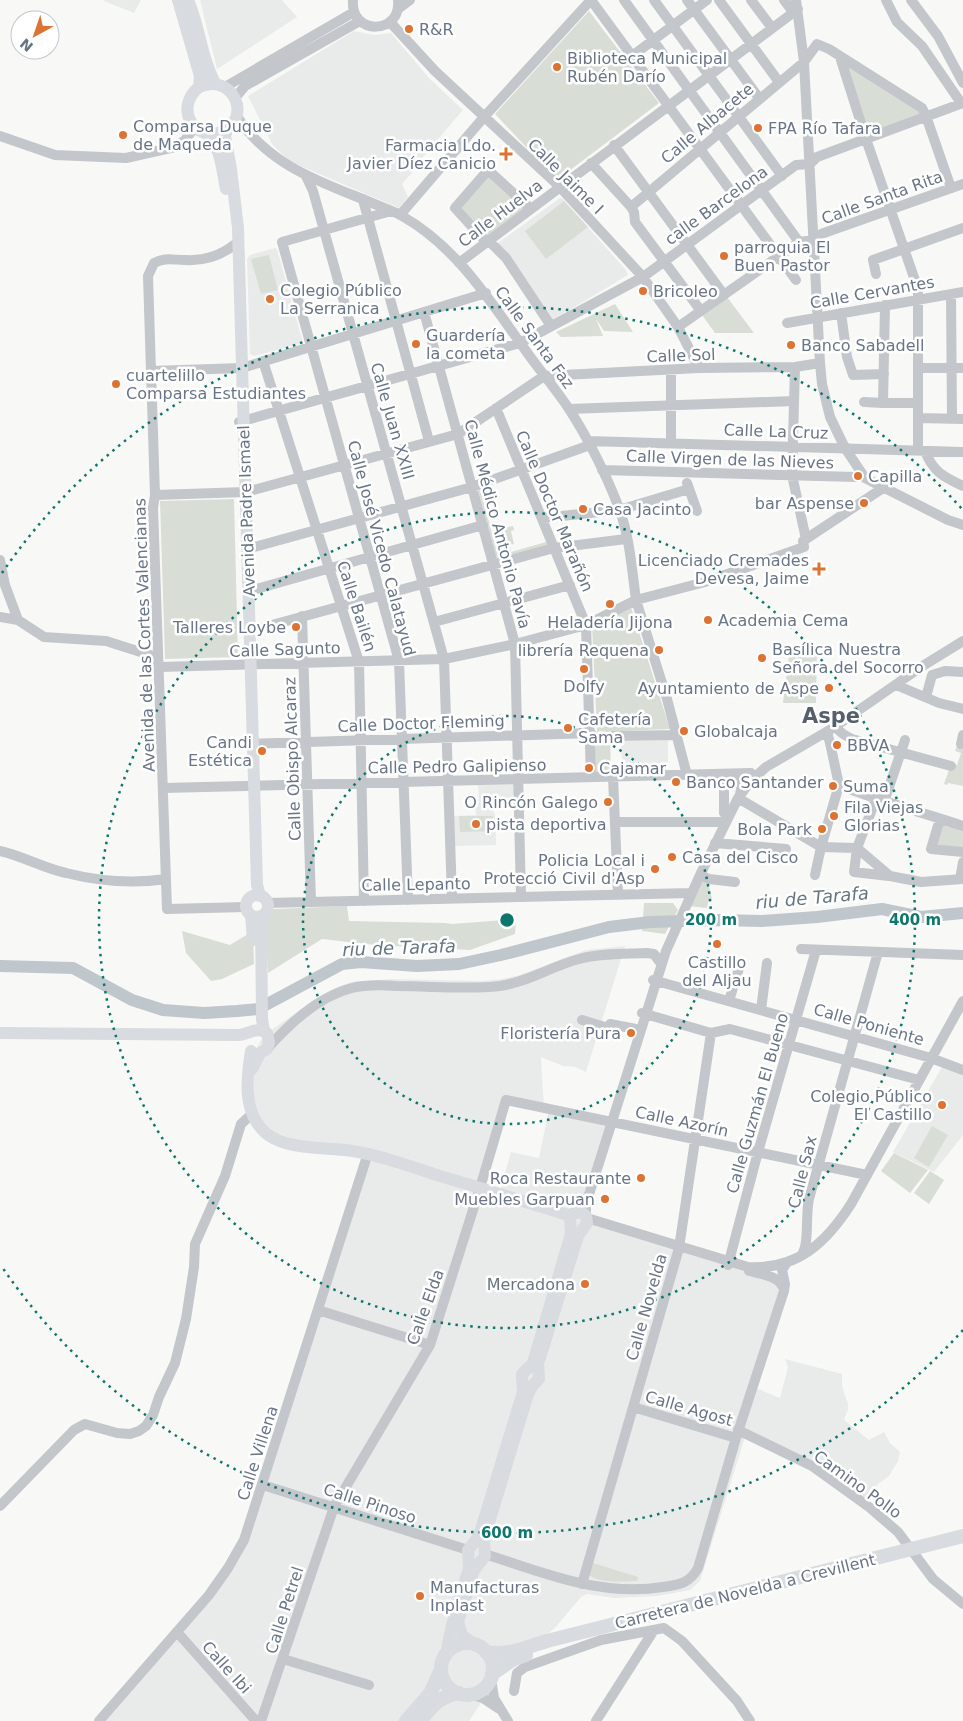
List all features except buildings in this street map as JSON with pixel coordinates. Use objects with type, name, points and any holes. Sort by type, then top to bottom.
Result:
[{"type":"highway","name":"Carretera de Novelda a Crevillent","points":[[570,1636],[963,1536]]},
{"type":"highway","points":[[406,1721],[431,1692],[441,1669],[443,1658],[458,1645],[473,1644],[486,1652],[502,1654],[570,1636]]},
{"type":"highway","points":[[491,1677],[514,1660],[570,1636]]},
{"type":"highway","points":[[420,1721],[446,1696],[466,1694],[486,1686],[491,1677],[493,1666],[486,1652]]},
{"type":"highway","points":[[441,1669],[448,1686],[466,1694]]},
{"type":"main road","points":[[178,0],[200,76],[199,87]]},
{"type":"main road","points":[[188,0],[195,15],[208,70],[220,85],[235,98],[237,110],[235,123],[222,132],[207,133],[195,127],[187,113],[187,106],[193,91],[199,87],[220,85]]},
{"type":"main road","name":"Avenida Padre Ismael","points":[[235,123],[225,136],[238,228],[248,665],[257,885],[256,906],[262,1019],[257,1041]]},
{"type":"main road","name":"Avenida Padre Ismael","points":[[207,133],[214,140],[217,148],[233,230],[240,368]]},
{"type":"main road","name":"Avenida Padre Ismael","points":[[243,492],[250,631],[248,665]]},
{"type":"main road","points":[[0,1033],[188,1036],[257,1041],[248,1080],[248,1102],[260,1128],[273,1139],[288,1145],[368,1153],[580,1220],[578,1236],[538,1364],[534,1371],[539,1379],[528,1383],[528,1394],[484,1538],[469,1568],[452,1625],[446,1654]]},
{"type":"main road","points":[[473,1644],[462,1635],[458,1622],[474,1570],[477,1553]]},
{"type":"street","points":[[353,0],[357,16],[364,24],[375,27],[390,22],[398,4],[410,0]]},
{"type":"street","points":[[324,230],[368,217],[396,213],[591,0],[796,280]]},
{"type":"street","points":[[624,0],[799,242],[678,327]]},
{"type":"street","points":[[654,0],[782,176]]},
{"type":"street","points":[[687,0],[759,98]]},
{"type":"street","points":[[632,56],[707,0]]},
{"type":"street","points":[[718,0],[779,82]]},
{"type":"street","points":[[751,0],[772,28]]},
{"type":"street","points":[[784,0],[796,7],[804,62],[820,363],[822,384],[830,417],[844,448],[861,478],[948,520],[963,525]]},
{"type":"street","points":[[886,0],[897,22],[922,46],[962,103]]},
{"type":"street","points":[[911,0],[938,36],[963,83]]},
{"type":"street","points":[[918,0],[936,23],[963,70]]},
{"type":"street","name":"Calle Huelva","points":[[459,263],[559,186],[751,44],[796,7]]},
{"type":"street","points":[[220,85],[357,16]]},
{"type":"street","points":[[235,98],[246,86],[357,16]]},
{"type":"street","name":"Calle Jaime I","points":[[390,22],[435,71],[559,186],[643,277],[678,327],[699,368]]},
{"type":"street","name":"Calle Albacete","points":[[631,207],[804,62],[817,44],[830,49],[840,57]]},
{"type":"street","points":[[840,57],[922,108],[951,188]]},
{"type":"street","points":[[840,57],[918,289],[918,418],[922,451],[943,477],[963,486]]},
{"type":"street","name":"calle Barcelona","points":[[241,422],[520,343],[643,277],[796,166],[810,164],[817,157],[962,103]]},
{"type":"street","points":[[235,123],[269,153],[306,176]]},
{"type":"street","points":[[0,136],[55,155],[126,158],[175,147],[185,140],[195,127]]},
{"type":"street","points":[[614,145],[724,295]]},
{"type":"street","points":[[591,163],[631,207],[634,212],[635,222],[701,310]]},
{"type":"street","points":[[531,209],[488,170],[455,208],[506,258],[552,326]]},
{"type":"street","name":"Calle Santa Faz","points":[[306,176],[396,213],[434,238],[486,293],[569,409],[589,443],[620,510],[629,550],[636,600],[677,735],[687,775]]},
{"type":"street","name":"Calle Juan XXIII","points":[[306,176],[313,191],[444,659],[452,898]]},
{"type":"street","points":[[313,191],[318,184],[324,183]]},
{"type":"street","name":"Calle Santa Rita","points":[[799,242],[814,240],[821,234],[963,184]]},
{"type":"street","points":[[363,200],[429,441]]},
{"type":"street","points":[[876,274],[873,260],[963,228]]},
{"type":"street","name":"Calle José Vicedo Calatayud","points":[[324,230],[282,242],[399,660],[408,900]]},
{"type":"street","name":"Avenida de las Cortes Valencianas","points":[[234,245],[210,258],[192,260],[164,259],[154,263],[148,276],[155,495],[154,525],[167,909],[256,906]]},
{"type":"street","name":"Calle Cervantes","points":[[787,322],[963,292]]},
{"type":"street","points":[[151,372],[240,368],[486,293]]},
{"type":"street","points":[[951,294],[952,419]]},
{"type":"street","points":[[883,403],[885,305]]},
{"type":"street","name":"Calle Médico Antonio Pavía","points":[[424,312],[516,644],[521,896]]},
{"type":"street","points":[[841,313],[847,357],[853,375],[884,374]]},
{"type":"street","points":[[951,325],[963,325]]},
{"type":"street","name":"Calle Bailén","points":[[263,361],[359,662],[364,901]]},
{"type":"street","name":"Calle Sol","points":[[544,376],[699,368],[795,367],[820,363]]},
{"type":"street","points":[[795,367],[792,475],[805,543]]},
{"type":"street","points":[[919,368],[963,368]]},
{"type":"street","points":[[671,370],[671,443]]},
{"type":"street","points":[[155,495],[243,492],[458,434],[544,376]]},
{"type":"street","points":[[569,409],[794,401]]},
{"type":"street","points":[[864,402],[918,403]]},
{"type":"street","name":"Calle Doctor Marañón","points":[[496,408],[586,625],[591,777]]},
{"type":"street","points":[[918,418],[963,419]]},
{"type":"street","points":[[247,549],[472,487],[589,443]]},
{"type":"street","name":"Calle La Cruz","points":[[589,443],[671,443],[963,452]]},
{"type":"street","name":"Calle Virgen de las Nieves","points":[[602,470],[861,478]]},
{"type":"street","points":[[686,473],[688,489],[697,510]]},
{"type":"street","name":"Calle Sagunto","points":[[160,667],[444,659],[516,644],[586,625],[636,600],[705,582],[805,543],[883,488]]},
{"type":"street","points":[[542,518],[620,510],[688,489]]},
{"type":"street","points":[[248,591],[482,525]]},
{"type":"street","points":[[250,631],[554,548],[626,539]]},
{"type":"street","points":[[0,560],[5,585],[18,620]]},
{"type":"street","points":[[434,622],[570,585]]},
{"type":"street","name":"Calle Obispo Alcaraz","points":[[302,616],[311,902]]},
{"type":"street","points":[[0,617],[18,620],[44,637],[106,642],[153,656],[160,667]]},
{"type":"street","points":[[655,980],[659,960],[722,817],[751,773],[766,767],[831,730],[896,684],[963,641]]},
{"type":"street","points":[[926,697],[932,675],[945,671],[963,672]]},
{"type":"street","points":[[896,684],[939,703],[963,709]]},
{"type":"street","points":[[831,730],[852,738],[951,766]]},
{"type":"street","points":[[816,875],[820,847],[839,784],[830,743],[831,730]]},
{"type":"street","name":"Calle Doctor Fleming","points":[[251,744],[517,735],[677,735]]},
{"type":"street","points":[[905,740],[880,800],[857,848],[854,872],[921,882],[961,879],[963,862]]},
{"type":"street","points":[[689,893],[700,875],[740,791],[766,767]]},
{"type":"street","name":"Calle Pedro Galipienso","points":[[163,788],[751,773]]},
{"type":"street","points":[[722,817],[726,776],[732,774],[740,778],[740,791]]},
{"type":"street","points":[[613,777],[618,894]]},
{"type":"street","points":[[724,783],[728,789],[740,791],[820,847],[857,848],[890,876]]},
{"type":"street","points":[[839,784],[880,800],[963,826]]},
{"type":"street","points":[[615,822],[722,817]]},
{"type":"street","points":[[940,819],[931,849],[963,852]]},
{"type":"street","points":[[715,843],[786,849]]},
{"type":"street","points":[[0,851],[65,873],[144,882],[166,879]]},
{"type":"street","points":[[700,875],[709,879],[735,882]]},
{"type":"street","name":"Calle Lepanto","points":[[256,906],[311,902],[689,893]]},
{"type":"street","points":[[665,947],[610,1121],[582,1202],[580,1220],[679,1248],[774,1278],[783,1286],[784,1291]]},
{"type":"street","points":[[257,1041],[278,1030],[324,996],[352,984],[366,982],[484,984],[501,982],[515,979],[590,952],[665,947]]},
{"type":"street","points":[[801,949],[963,955]]},
{"type":"street","name":"Calle Guzmán El Bueno","points":[[729,1264],[758,1152],[816,950]]},
{"type":"street","name":"Calle Sax","points":[[804,1254],[807,1242],[806,1218],[808,1199],[878,952]]},
{"type":"street","points":[[257,1041],[284,1030],[324,1000],[352,988],[386,985],[485,987],[515,982],[570,961],[590,956],[647,953],[654,954],[659,960]]},
{"type":"street","points":[[761,1010],[767,963]]},
{"type":"street","points":[[729,1001],[739,968]]},
{"type":"street","name":"Calle Poniente","points":[[655,980],[932,1058],[963,1070]]},
{"type":"street","points":[[729,1264],[756,1267],[786,1264],[804,1254],[831,1233],[867,1175],[963,1001]]},
{"type":"street","points":[[644,1013],[711,1033],[730,1029],[919,1080]]},
{"type":"street","points":[[582,1020],[608,1028],[610,1024],[639,1029]]},
{"type":"street","name":"Calle Novelda","points":[[582,1584],[679,1248],[711,1033]]},
{"type":"street","name":"Calle Azorín","points":[[506,1100],[867,1175]]},
{"type":"street","name":"Calle Elda","points":[[334,1507],[430,1345],[506,1100]]},
{"type":"street","points":[[0,1506],[74,1430],[85,1424],[117,1433],[130,1434],[139,1432],[146,1426],[153,1415],[158,1397],[175,1363],[186,1318],[194,1267],[195,1244],[225,1176],[241,1124],[252,1114]]},
{"type":"street","name":"Calle Villena","points":[[99,1721],[209,1595],[228,1568],[244,1540],[368,1153]]},
{"type":"street","points":[[737,1434],[784,1291],[785,1284],[782,1270],[786,1264]]},
{"type":"street","points":[[318,1310],[430,1345]]},
{"type":"street","name":"Calle Agost","points":[[633,1407],[737,1434]]},
{"type":"street","name":"Calle Pinoso","points":[[263,1485],[477,1553],[582,1584],[621,1590],[639,1590],[687,1582],[693,1576],[698,1568],[737,1434]]},
{"type":"street","name":"Camino Pollo","points":[[737,1434],[812,1466],[869,1507],[898,1532],[933,1579],[963,1604]]},
{"type":"street","name":"Calle Petrel","points":[[261,1721],[334,1507]]},
{"type":"street","points":[[514,1691],[517,1673],[525,1667],[601,1640],[664,1628],[682,1641],[737,1701],[750,1721]]},
{"type":"street","points":[[596,1721],[654,1630]]},
{"type":"street","name":"Calle Ibi","points":[[177,1632],[256,1721]]},
{"type":"street","points":[[283,1659],[369,1685]]},
{"type":"street","points":[[491,1677],[491,1689],[494,1698],[508,1721]]},
{"type":"street","points":[[466,1694],[483,1698],[502,1711]]},
{"type":"shaded area","points":[[104,0],[141,0],[134,13]]},
{"type":"shaded area","points":[[200,0],[282,0],[297,17],[217,69]]},
{"type":"shaded area","points":[[589,11],[659,103],[557,180],[495,114]]},
{"type":"shaded area","points":[[354,31],[374,35],[391,33],[429,78],[463,110],[421,159],[426,163],[420,171],[416,168],[402,184],[408,197],[399,208],[289,161],[272,144],[248,96]]},
{"type":"shaded area","points":[[840,57],[926,116],[866,139]]},
{"type":"shaded area","points":[[488,173],[528,208],[486,239],[457,206]]},
{"type":"shaded area","points":[[560,198],[563,199],[626,270],[628,275],[551,321],[498,243]]},
{"type":"shaded area","points":[[564,201],[588,227],[546,259],[525,231]]},
{"type":"shaded area","name":"Colegio Público La Serranica","points":[[277,249],[303,343],[254,356],[250,354],[247,259],[250,255]]},
{"type":"shaded area","points":[[269,255],[278,290],[261,294],[251,259]]},
{"type":"shaded area","points":[[727,297],[754,333],[715,333],[702,315]]},
{"type":"shaded area","points":[[615,304],[633,332],[604,331],[596,319],[603,336],[561,337],[556,332]]},
{"type":"shaded area","points":[[478,489],[480,489],[498,555],[510,552],[504,528],[513,526],[514,530],[511,531],[514,544],[510,545],[511,552],[546,542],[548,545],[498,559]]},
{"type":"shaded area","points":[[234,499],[238,657],[165,659],[160,501]]},
{"type":"shaded area","points":[[631,607],[670,729],[597,732],[592,625]]},
{"type":"shaded area","points":[[790,648],[817,650],[816,703],[783,703]]},
{"type":"shaded area","points":[[610,737],[611,772],[595,772],[594,738]]},
{"type":"shaded area","points":[[668,740],[668,766],[622,767],[621,741]]},
{"type":"shaded area","points":[[958,743],[963,744],[963,786],[948,783],[947,785],[944,784],[951,764],[957,765],[961,753],[955,751]]},
{"type":"shaded area","points":[[512,783],[515,785],[515,798],[509,799],[509,802],[493,803],[496,845],[455,846],[454,816],[476,815],[475,800],[479,799],[478,784]]},
{"type":"shaded area","name":"pista deportiva","points":[[459,816],[493,816],[493,831],[460,832]]},
{"type":"shaded area","points":[[942,819],[963,827],[963,850],[933,848]]},
{"type":"shaded area","points":[[699,881],[708,882],[712,899],[709,899],[707,908],[687,906]]},
{"type":"shaded area","points":[[644,903],[673,903],[678,910],[665,934],[642,931]]},
{"type":"shaded area","points":[[347,906],[349,921],[452,924],[516,919],[515,934],[470,950],[375,945],[322,939],[268,973],[265,920],[274,909]]},
{"type":"shaded area","points":[[182,931],[230,945],[253,931],[254,964],[222,979],[211,981],[186,953]]},
{"type":"shaded area","points":[[625,946],[586,1072],[575,1067],[563,1066],[541,1057],[544,1108],[506,1100],[481,1188],[499,1194],[511,1152],[539,1158],[549,1109],[610,1121],[579,1218],[756,1271],[784,1285],[753,1387],[780,1398],[788,1367],[785,1359],[842,1374],[842,1386],[848,1404],[844,1420],[869,1440],[884,1432],[890,1443],[900,1452],[898,1461],[889,1476],[878,1484],[863,1503],[812,1466],[746,1434],[700,1581],[690,1590],[658,1596],[614,1598],[587,1594],[581,1597],[555,1628],[499,1673],[469,1721],[99,1721],[236,1556],[368,1154],[288,1145],[252,1114],[253,1056],[261,1040],[311,1002],[351,982],[391,979],[483,981],[502,979],[520,975],[586,950]]},
{"type":"shaded area","name":"Colegio Público El Castillo","points":[[942,1067],[963,1075],[963,1135],[934,1172],[893,1152]]},
{"type":"shaded area","points":[[932,1126],[948,1135],[929,1167],[914,1158]]},
{"type":"shaded area","points":[[894,1153],[928,1170],[910,1193],[881,1171]]},
{"type":"shaded area","points":[[930,1171],[944,1180],[929,1204],[914,1193]]},
{"type":"shaded area","points":[[593,1563],[638,1577],[637,1581],[612,1581],[594,1578],[589,1575]]},
{"type":"waterway","name":"riu de Tarafa","points":[[0,966],[73,968],[132,1000],[163,1010],[204,1013],[258,1009],[342,964],[361,962],[417,966],[459,964],[609,927],[650,922],[762,921],[882,909],[921,917],[963,913]]},
{"type":"place","name":"R&R","points":[[409,29]]},
{"type":"place","name":"Biblioteca Municipal Rubén Darío","points":[[557,67]]},
{"type":"place","name":"FPA Río Tafara","points":[[758,128]]},
{"type":"place","name":"Comparsa Duque de Maqueda","points":[[123,135]]},
{"type":"place","name":"Farmacia Ldo. Javier Díez Canicio","points":[[506,154]]},
{"type":"place","name":"parroquia El Buen Pastor","points":[[724,256]]},
{"type":"place","name":"Bricoleo","points":[[643,291]]},
{"type":"place","name":"Colegio Público La Serranica","points":[[270,299]]},
{"type":"place","name":"Guardería la cometa","points":[[416,344]]},
{"type":"place","name":"Banco Sabadell","points":[[791,345]]},
{"type":"place","name":"cuartelillo Comparsa Estudiantes","points":[[116,384]]},
{"type":"place","name":"Capilla","points":[[858,476]]},
{"type":"place","name":"bar Aspense","points":[[864,503]]},
{"type":"place","name":"Casa Jacinto","points":[[583,509]]},
{"type":"place","name":"Licenciado Cremades Devesa, Jaime","points":[[819,569]]},
{"type":"place","name":"Heladería Jijona","points":[[610,604]]},
{"type":"place","name":"Academia Cema","points":[[708,620]]},
{"type":"place","name":"Talleres Loybe","points":[[296,627]]},
{"type":"place","name":"librería Requena","points":[[659,650]]},
{"type":"place","name":"Basílica Nuestra Señora del Socorro","points":[[762,658]]},
{"type":"place","name":"Dolfy","points":[[584,669]]},
{"type":"place","name":"Ayuntamiento de Aspe","points":[[829,688]]},
{"type":"place","name":"Cafetería Sama","points":[[568,728]]},
{"type":"place","name":"Globalcaja","points":[[684,731]]},
{"type":"place","name":"BBVA","points":[[837,745]]},
{"type":"place","name":"Candi Estética","points":[[262,751]]},
{"type":"place","name":"Cajamar","points":[[589,768]]},
{"type":"place","name":"Banco Santander","points":[[676,782]]},
{"type":"place","name":"Suma","points":[[833,786]]},
{"type":"place","name":"O Rincón Galego","points":[[608,802]]},
{"type":"place","name":"Fila Viejas Glorias","points":[[834,816]]},
{"type":"place","name":"pista deportiva","points":[[476,824]]},
{"type":"place","name":"Bola Park","points":[[822,829]]},
{"type":"place","name":"Casa del Cisco","points":[[672,857]]},
{"type":"place","name":"Policia Local i Protecció Civil d'Asp","points":[[655,869]]},
{"type":"place","name":"Castillo del Aljau","points":[[717,944]]},
{"type":"place","name":"Floristería Pura","points":[[631,1033]]},
{"type":"place","name":"Colegio Público El Castillo","points":[[942,1105]]},
{"type":"place","name":"Roca Restaurante","points":[[641,1178]]},
{"type":"place","name":"Muebles Garpuan","points":[[605,1199]]},
{"type":"place","name":"Mercadona","points":[[585,1284]]},
{"type":"place","name":"Manufacturas Inplast","points":[[420,1596]]},
{"type":"district","name":"Aspe","points":[[831,716]]}]
